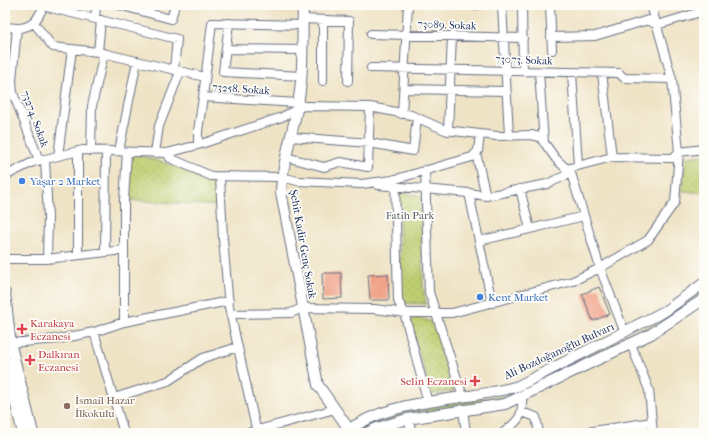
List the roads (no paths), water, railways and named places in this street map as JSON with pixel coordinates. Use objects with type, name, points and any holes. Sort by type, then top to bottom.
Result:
[{"type":"main road","name":"Şehit Kadir Genç Sokak","points":[[303,5],[302,76],[282,177],[281,192],[302,308],[318,385],[335,409],[347,431]]},
{"type":"main road","name":"Ali Bozdoğanoğlu Bulvarı","points":[[347,431],[376,415],[428,403],[495,393],[518,386],[625,333],[665,311],[704,283]]},
{"type":"main road","points":[[5,293],[14,395],[33,433]]},
{"type":"main road","points":[[367,433],[377,428],[407,419],[505,404],[651,334],[704,299]]},
{"type":"main road","points":[[5,362],[23,433]]},
{"type":"street","points":[[91,151],[92,106],[101,53],[96,5]]},
{"type":"street","points":[[119,5],[171,19],[175,5]]},
{"type":"street","points":[[402,114],[406,69],[408,5]]},
{"type":"street","points":[[462,5],[477,5]]},
{"type":"street","points":[[502,5],[509,136]]},
{"type":"street","points":[[522,5],[523,71]]},
{"type":"street","points":[[550,5],[552,50]]},
{"type":"street","points":[[231,314],[291,314],[302,308],[374,309],[452,314],[573,281],[600,268],[648,240],[675,202],[680,152],[672,79],[652,5]]},
{"type":"street","points":[[5,27],[23,28],[34,24],[43,6],[177,39],[177,71],[159,126],[155,153]]},
{"type":"street","points":[[551,37],[595,36],[648,20],[657,25],[704,11]]},
{"type":"street","points":[[323,20],[323,81]]},
{"type":"street","points":[[302,76],[223,72],[229,23],[303,22],[323,20],[349,21],[348,81]]},
{"type":"street","name":"73258. Sokak","points":[[229,23],[212,23],[203,97],[297,106]]},
{"type":"street","points":[[34,24],[53,47],[101,53],[206,77]]},
{"type":"street","name":"73274. Sokak","points":[[17,28],[12,80],[9,92],[42,159],[48,218],[47,259]]},
{"type":"street","name":"73089. Sokak","points":[[371,34],[523,38]]},
{"type":"street","points":[[448,131],[451,90],[452,36]]},
{"type":"street","points":[[58,156],[72,49]]},
{"type":"street","points":[[226,49],[302,50]]},
{"type":"street","points":[[124,322],[123,152],[137,61]]},
{"type":"street","name":"73073. Sokak","points":[[372,68],[506,70],[572,73],[618,72],[624,78],[672,79]]},
{"type":"street","points":[[539,72],[544,143]]},
{"type":"street","points":[[572,73],[578,165]]},
{"type":"street","points":[[602,73],[612,157]]},
{"type":"street","points":[[404,89],[506,91]]},
{"type":"street","points":[[198,145],[198,131],[203,97]]},
{"type":"street","points":[[5,176],[42,159],[78,151],[167,153],[198,145],[282,117],[297,106],[370,107],[416,118],[448,131],[509,136],[531,135],[540,137],[556,159],[569,171],[600,268],[625,333]]},
{"type":"street","points":[[286,157],[324,167],[340,162],[368,167],[370,107]]},
{"type":"street","points":[[291,137],[370,143],[413,151],[416,118]]},
{"type":"street","points":[[480,134],[476,153],[486,196]]},
{"type":"street","points":[[167,153],[170,158],[192,169],[211,176],[282,177],[298,181],[363,184],[395,183],[426,189],[486,196],[547,184],[578,165],[612,157],[673,158],[680,152],[704,149]]},
{"type":"street","points":[[78,151],[78,255]]},
{"type":"street","points":[[105,252],[106,151]]},
{"type":"street","points":[[395,183],[425,170],[472,157],[476,153]]},
{"type":"street","points":[[425,170],[429,292],[464,397]]},
{"type":"street","points":[[220,177],[223,239],[229,301],[257,432]]},
{"type":"street","points":[[395,183],[398,301],[404,312],[428,403]]},
{"type":"street","points":[[520,189],[530,229]]},
{"type":"street","points":[[469,193],[492,303]]},
{"type":"street","points":[[479,241],[584,216]]},
{"type":"street","points":[[5,259],[47,259],[124,250]]},
{"type":"street","points":[[10,343],[59,339],[94,332],[124,322],[229,301]]},
{"type":"street","points":[[94,332],[124,433]]},
{"type":"street","points":[[631,344],[649,390],[653,433]]},
{"type":"street","points":[[114,398],[168,381],[203,358],[238,347]]},
{"type":"street","points":[[506,432],[516,423],[522,412],[522,396]]},
{"type":"street","points":[[247,433],[257,432],[335,409]]},
{"type":"street","points":[[463,410],[466,433]]},
{"type":"street","points":[[522,412],[536,417],[540,433]]},
{"type":"street","points":[[407,419],[413,433]]},
{"type":"street","points":[[580,433],[652,422]]},
{"type":"place","name":"Yaşar 2 Market","points":[[22,181]]},
{"type":"place","name":"Kent Market","points":[[480,297]]},
{"type":"place","name":"Karakaya Eczanesi","points":[[22,329]]},
{"type":"place","name":"Dalkıran Eczanesi","points":[[30,360]]},
{"type":"place","name":"Selin Eczanesi","points":[[475,381]]},
{"type":"place","name":"İsmail Hazar İlkokulu","points":[[67,406]]},
{"type":"park label","name":"Fatih Park","points":[[410,215]]}]
